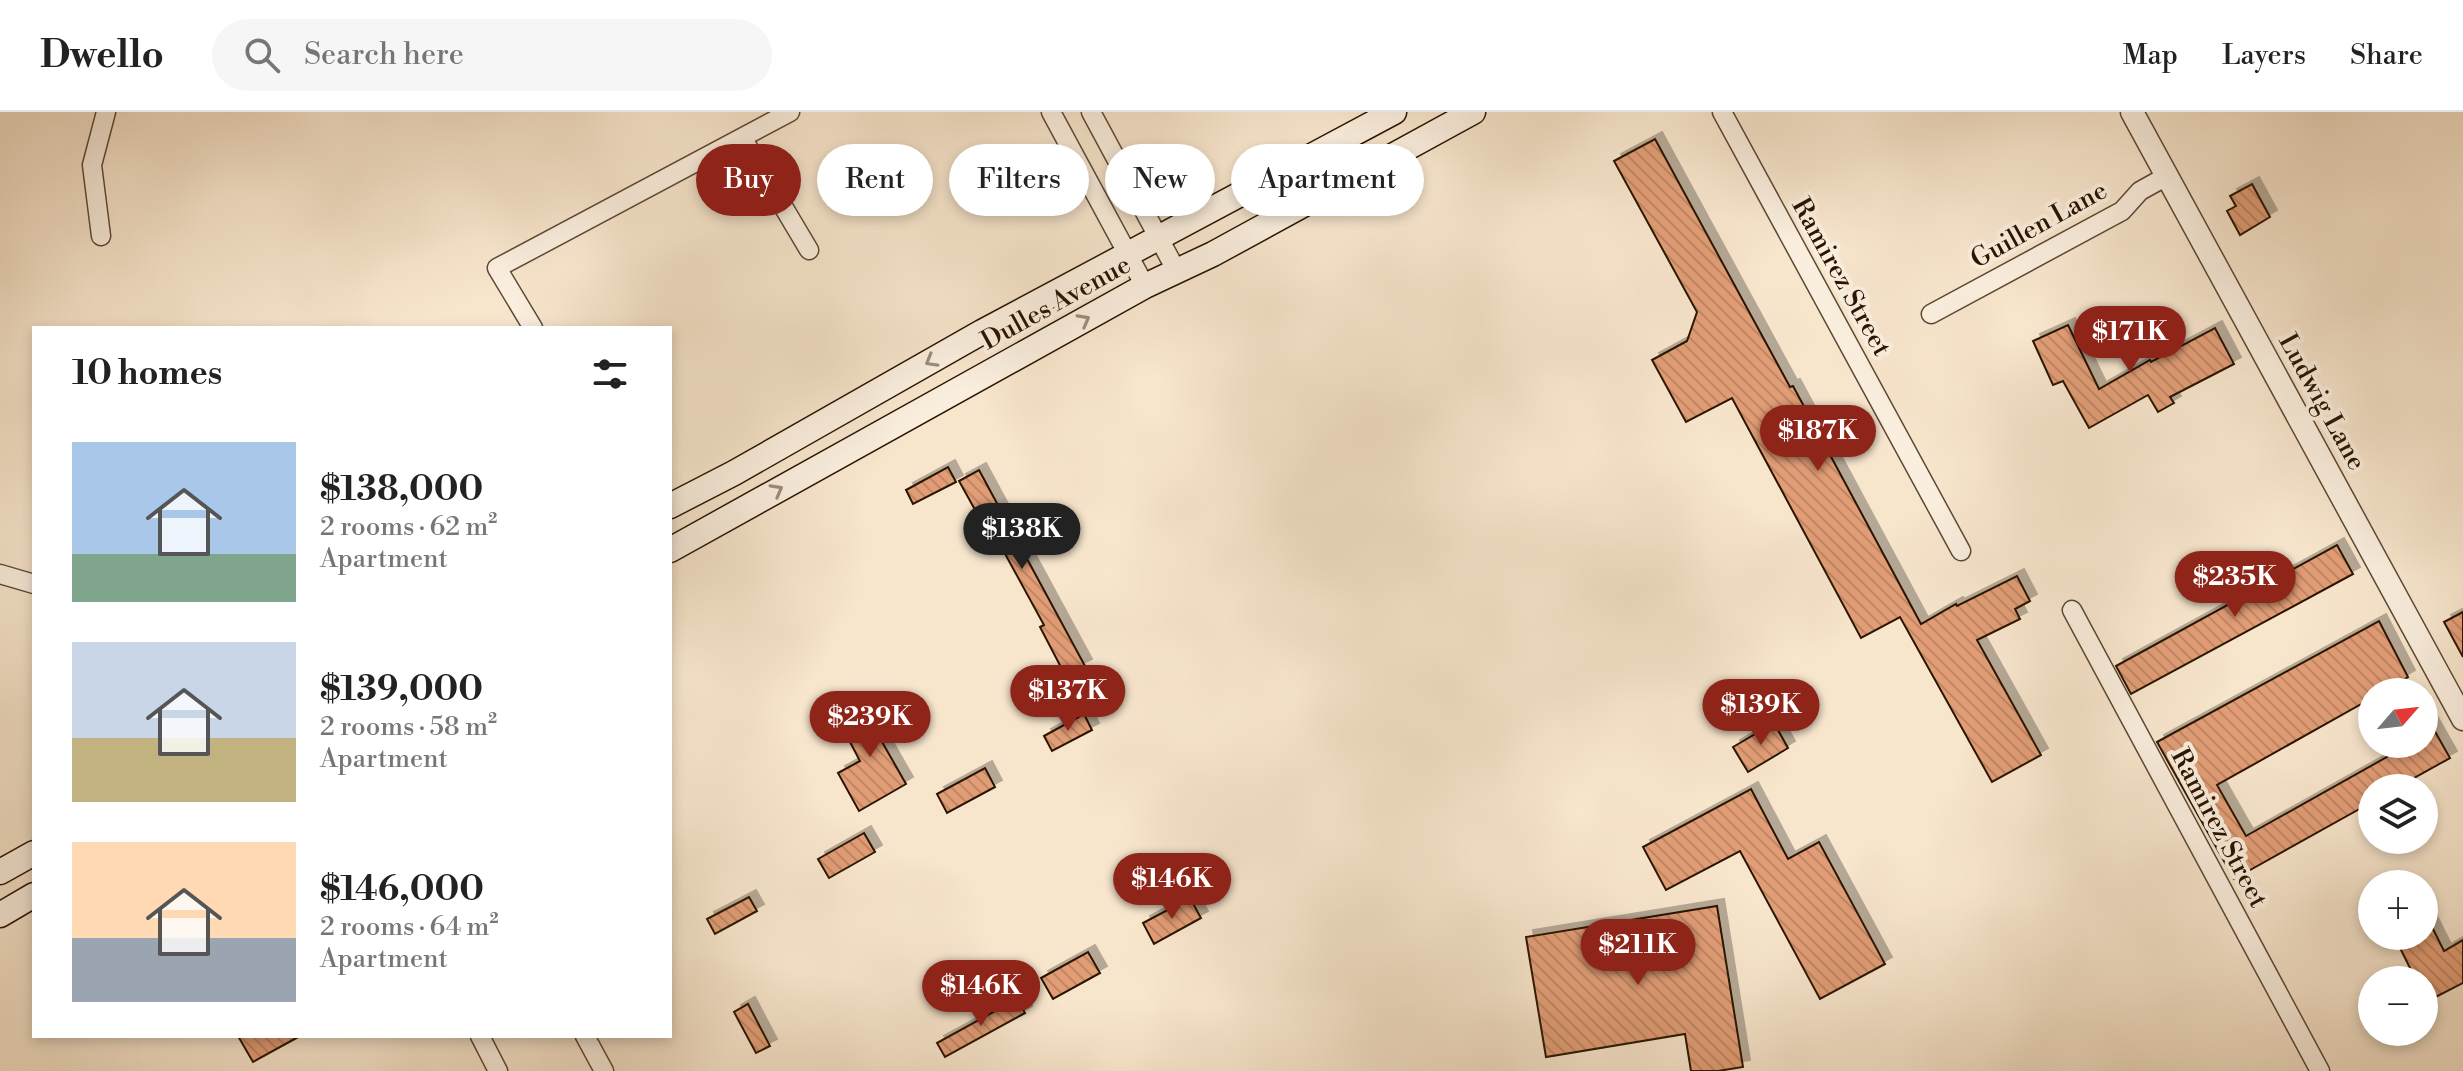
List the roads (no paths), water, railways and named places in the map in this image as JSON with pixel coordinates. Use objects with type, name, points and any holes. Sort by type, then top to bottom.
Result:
[{"type":"main road","name":"Dulles Avenue","points":[[672,505],[982,332],[1394,112]]},
{"type":"main road","name":"Dulles Avenue","points":[[672,549],[1145,286],[1213,254],[1473,112]]},
{"type":"main road","points":[[0,872],[32,854]]},
{"type":"main road","points":[[0,915],[32,896]]},
{"type":"street","points":[[101,236],[92,165],[106,112]]},
{"type":"street","points":[[532,326],[497,268],[790,112]]},
{"type":"street","points":[[1051,112],[1145,286]]},
{"type":"street","points":[[1091,112],[1176,270]]},
{"type":"street","name":"Ramirez Street","points":[[1722,112],[1961,551]]},
{"type":"street","name":"Ludwig Lane","points":[[2132,112],[2463,719]]},
{"type":"street","points":[[743,139],[809,250]]},
{"type":"street","name":"Guillen Lane","points":[[1931,314],[2122,211],[2140,191],[2167,176]]},
{"type":"street","points":[[0,574],[32,583]]},
{"type":"street","name":"Ramirez Street","points":[[2072,610],[2320,1071]]},
{"type":"street","points":[[481,1038],[498,1071]]},
{"type":"street","points":[[586,1038],[604,1071]]}]
